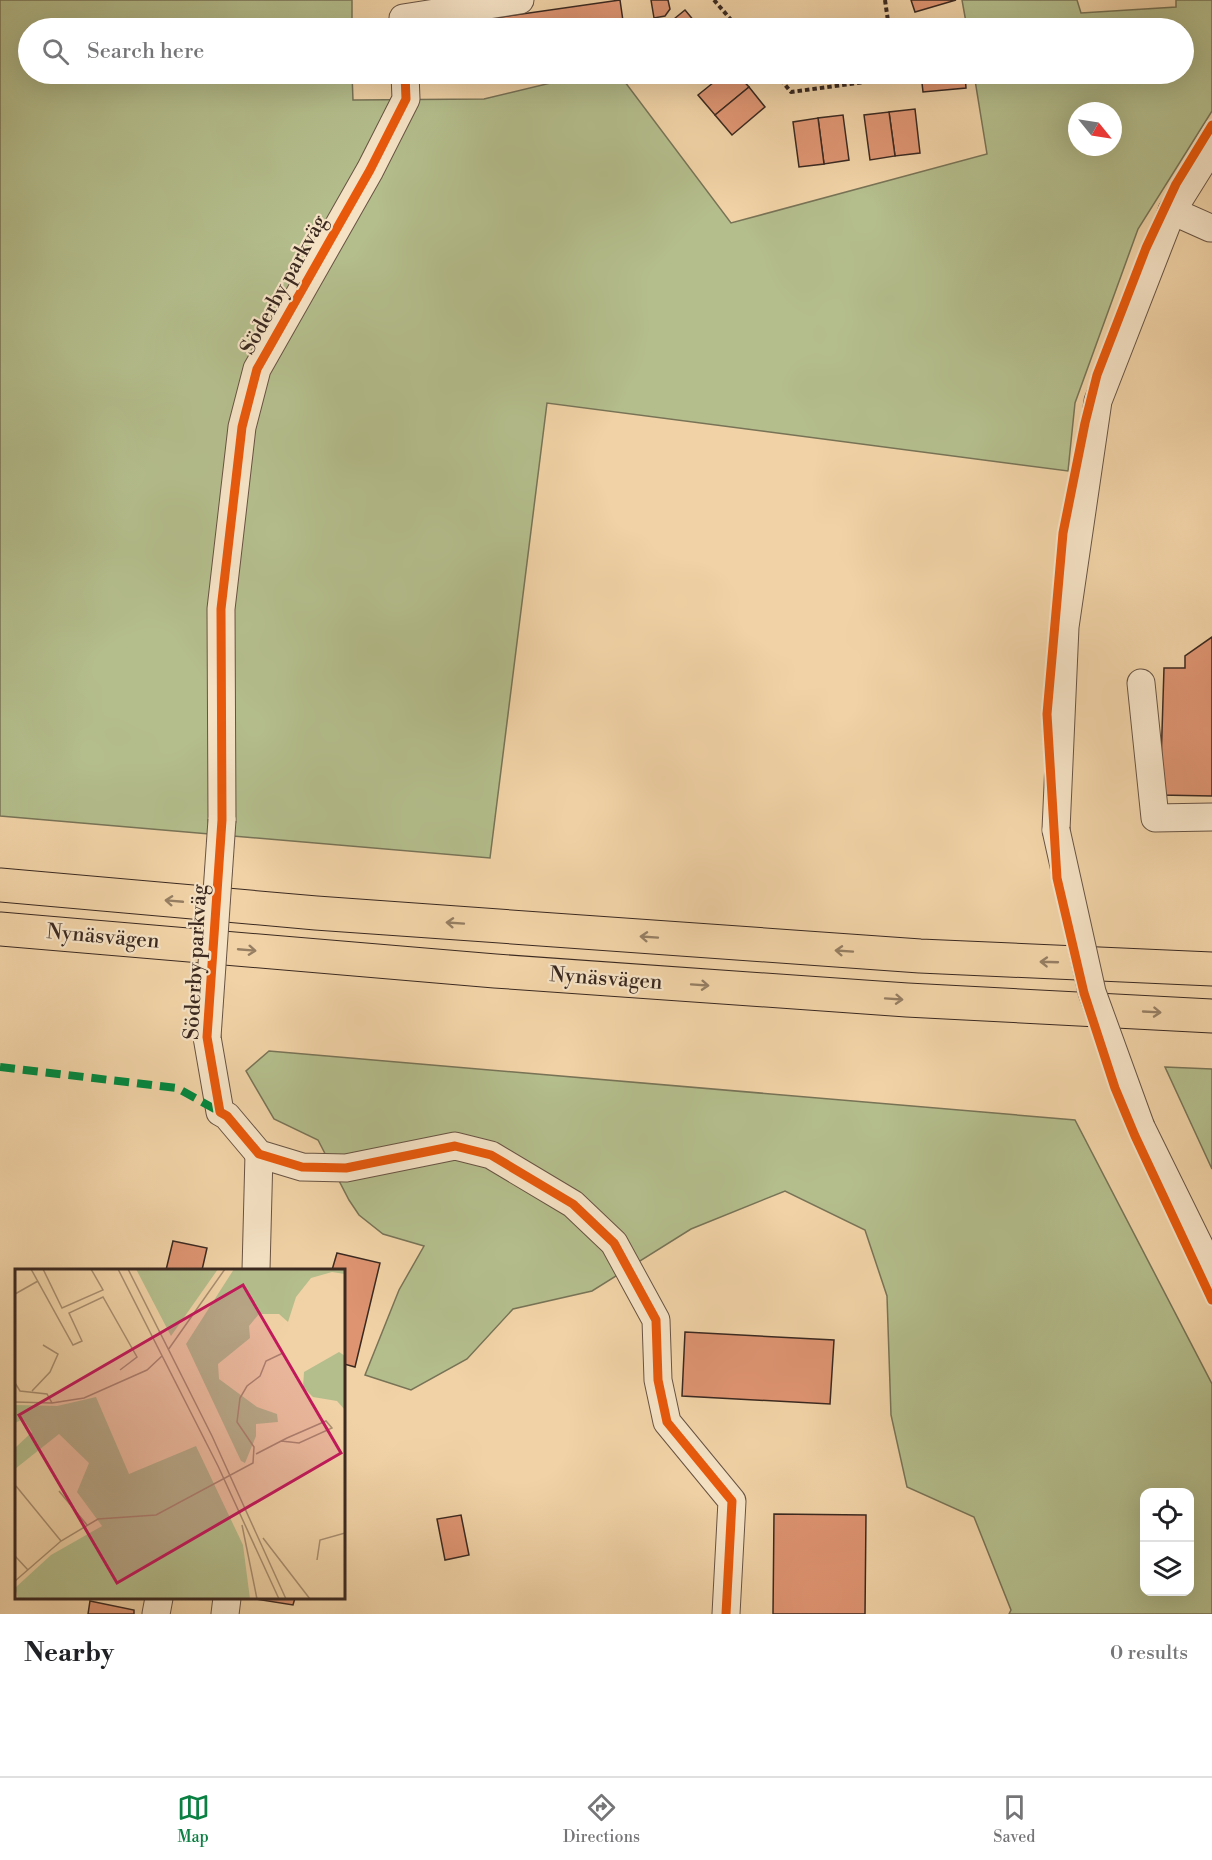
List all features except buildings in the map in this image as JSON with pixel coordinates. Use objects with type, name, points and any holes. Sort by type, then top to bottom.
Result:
[{"type":"highway","points":[[0,877],[47,889]]},
{"type":"highway","name":"Nynäsvägen","points":[[0,885],[316,914],[920,956],[1212,969]]},
{"type":"highway","name":"Nynäsvägen","points":[[0,928],[507,972],[907,1000],[1212,1016]]},
{"type":"street","points":[[403,16],[520,0]]},
{"type":"street","name":"Söderby parkväg","points":[[259,1154],[227,1116],[220,1112],[207,1037],[222,820],[221,609],[242,427],[257,369],[370,170],[406,99],[405,84]]},
{"type":"street","points":[[1212,147],[1172,211],[1098,401],[1065,627],[1056,831],[1092,992],[1141,1127],[1212,1271]]},
{"type":"street","points":[[1172,211],[1212,228]]},
{"type":"street","points":[[1141,683],[1155,818],[1212,817]]},
{"type":"street","points":[[256,1269],[259,1154],[302,1167],[346,1167],[455,1146],[491,1155],[573,1204],[614,1243],[656,1320],[658,1380],[667,1422],[732,1501],[726,1614]]},
{"type":"street","points":[[156,1614],[159,1599]]},
{"type":"street","points":[[225,1614],[227,1599]]},
{"type":"path","points":[[714,0],[729,18]]},
{"type":"path","points":[[885,0],[888,18]]},
{"type":"path","points":[[784,84],[791,92],[851,84]]},
{"type":"green space","points":[[0,0],[352,0],[352,18],[18,18],[18,84],[352,84],[353,100],[484,99],[546,84],[627,84],[731,223],[987,154],[976,84],[1194,84],[1194,18],[965,18],[962,0],[1077,0],[1081,13],[1176,7],[1176,0],[1212,0],[1212,111],[1138,229],[1075,403],[1068,471],[547,403],[490,858],[0,816]]},
{"type":"green space","points":[[269,1051],[1075,1120],[1212,1384],[1212,1614],[1009,1614],[1011,1610],[974,1517],[907,1487],[891,1415],[887,1296],[865,1230],[785,1191],[691,1229],[592,1291],[513,1309],[467,1359],[411,1390],[365,1375],[399,1290],[424,1246],[383,1234],[359,1215],[318,1140],[274,1119],[246,1071]]},
{"type":"green space","points":[[1165,1067],[1212,1069],[1212,1169]]},
{"type":"marked path","points":[[0,1067],[177,1088],[220,1112]]},
{"type":"cycle path","points":[[405,84],[406,99],[370,170],[257,369],[242,427],[221,609],[222,820],[207,1037],[220,1112],[227,1116],[259,1154],[302,1167],[346,1168],[455,1146],[491,1155],[573,1204],[614,1243],[656,1320],[658,1380],[667,1422],[732,1501],[726,1614]]},
{"type":"cycle path","points":[[1212,125],[1176,184],[1146,248],[1097,375],[1063,533],[1047,714],[1057,878],[1084,993],[1115,1088],[1135,1136],[1212,1300]]}]
